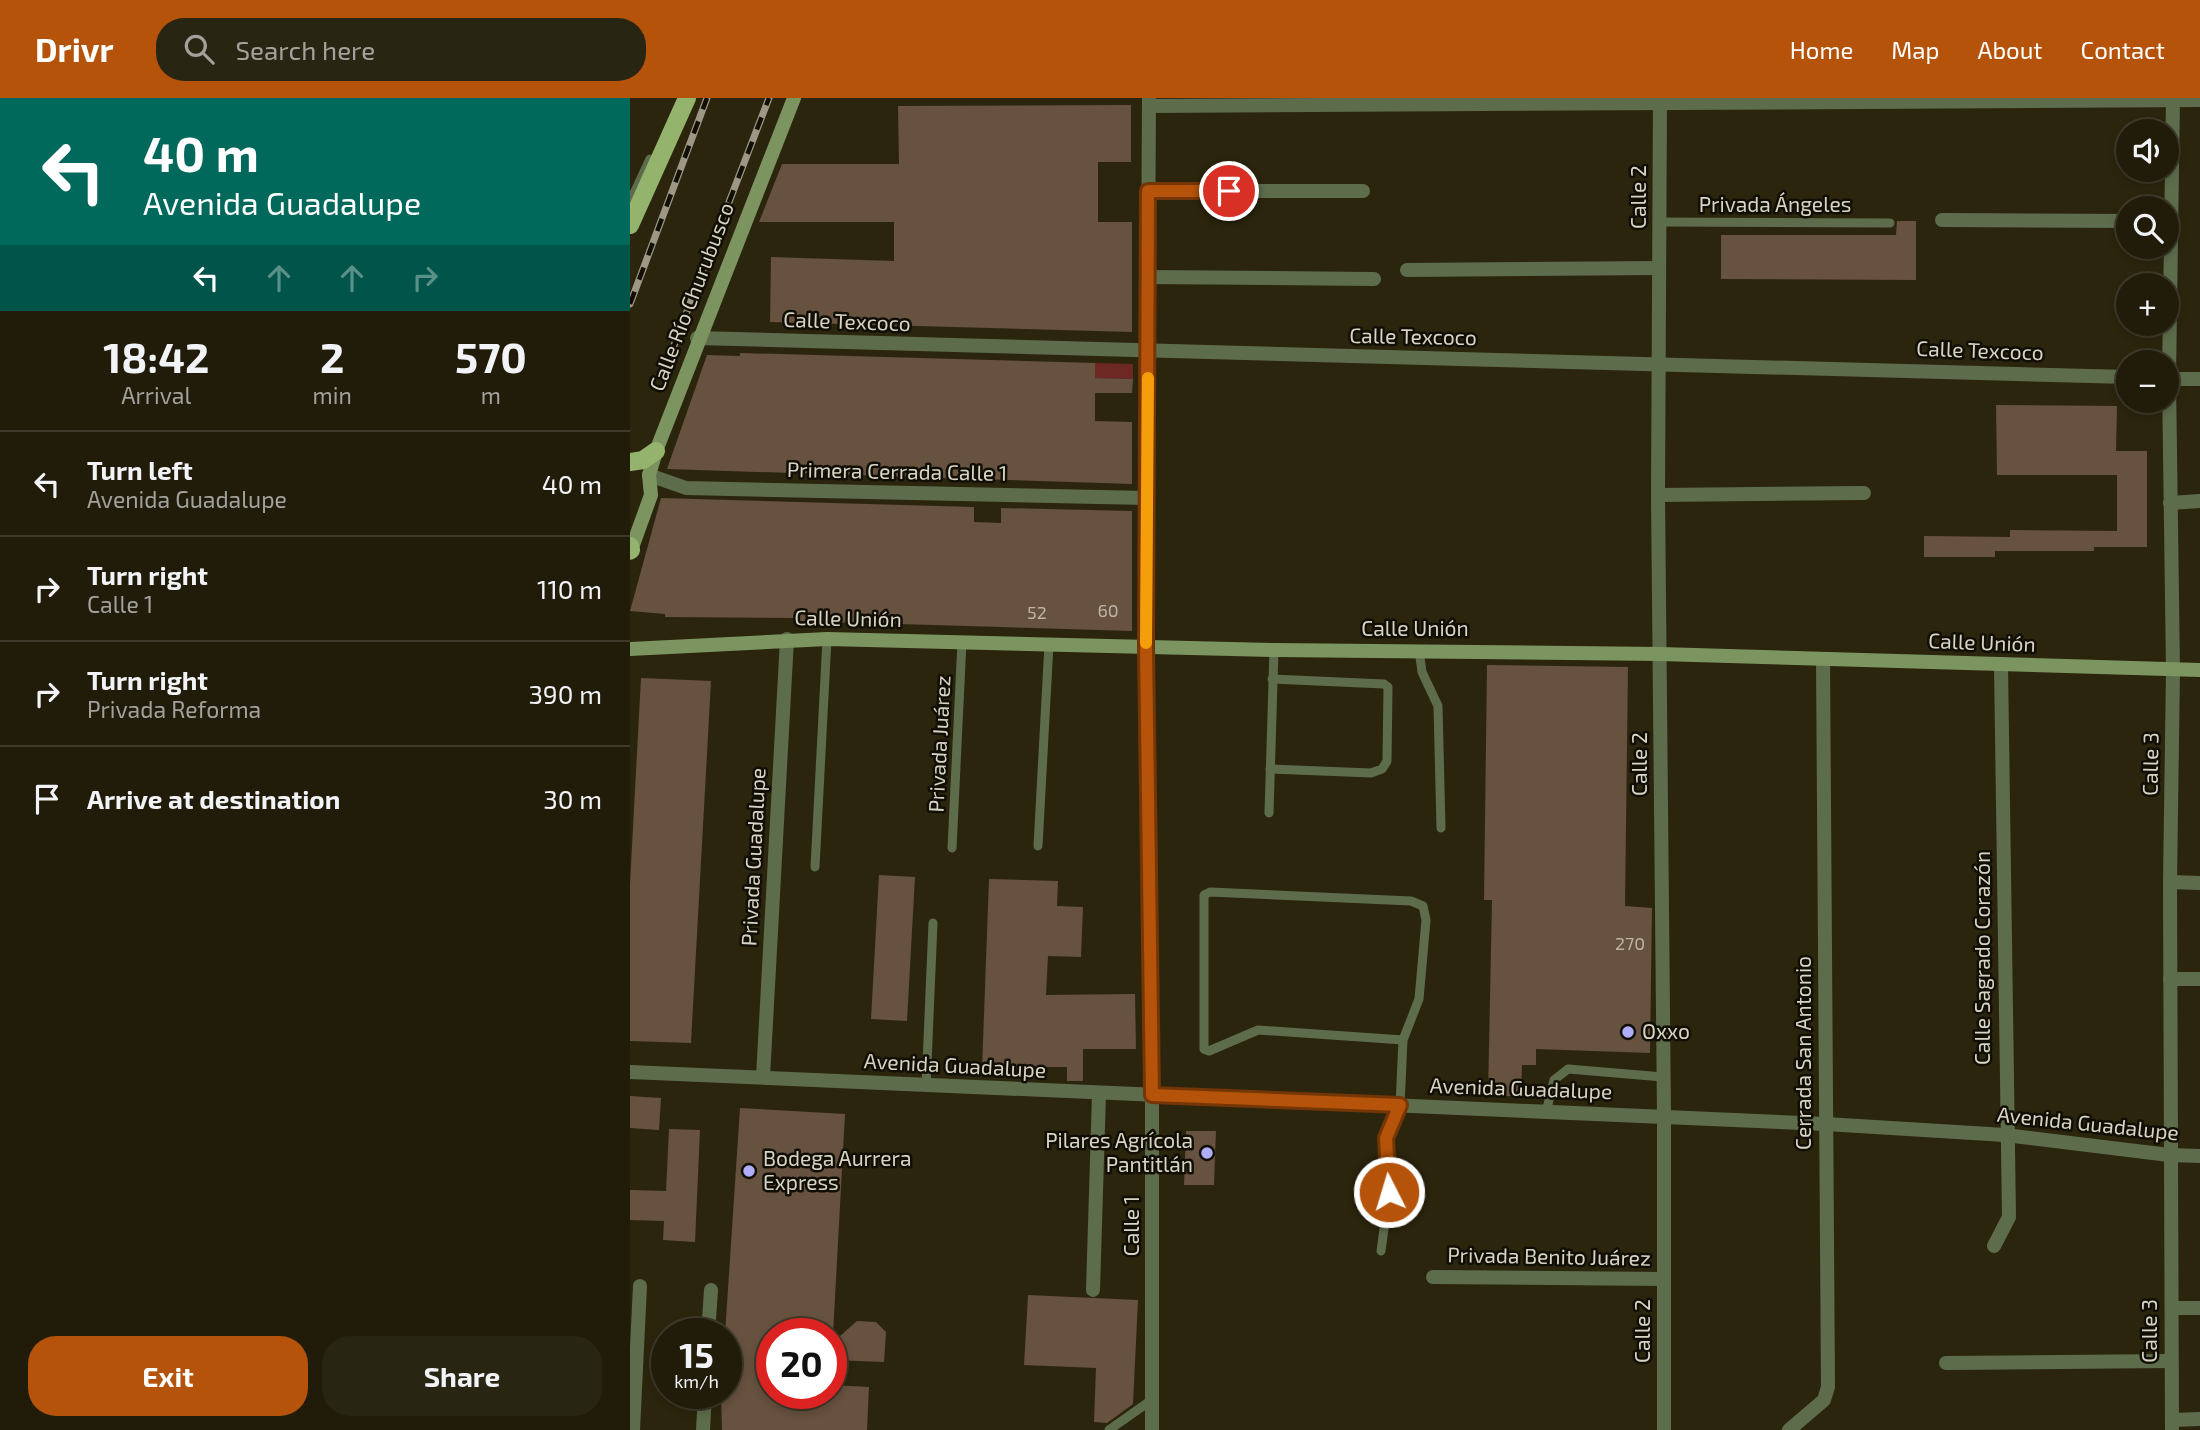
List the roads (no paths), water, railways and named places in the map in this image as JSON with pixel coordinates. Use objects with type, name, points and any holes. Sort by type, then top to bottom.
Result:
[{"type":"main road","points":[[630,225],[687,98]]},
{"type":"main road","points":[[630,462],[643,460],[656,451]]},
{"type":"main road","points":[[630,467],[649,475]]},
{"type":"street","name":"Calle Río Churubusco","points":[[630,550],[651,495],[649,475],[656,451],[697,338],[794,98]]},
{"type":"street","name":"Calle 3","points":[[2170,196],[2173,99]]},
{"type":"street","points":[[1149,102],[2200,100]]},
{"type":"street","name":"Calle 1","points":[[1149,102],[1146,647],[1152,1095],[1152,1430]]},
{"type":"street","name":"Calle 2","points":[[1660,102],[1658,495],[1664,1430]]},
{"type":"street","points":[[1148,191],[1363,191]]},
{"type":"street","points":[[1942,220],[2116,221]]},
{"type":"street","name":"Calle 3","points":[[2168,350],[2169,259]]},
{"type":"street","points":[[1407,270],[1660,268]]},
{"type":"street","points":[[1147,278],[1374,279]]},
{"type":"street","name":"Calle Texcoco","points":[[697,338],[1148,354],[1658,362],[2116,377]]},
{"type":"street","points":[[2179,379],[2200,379]]},
{"type":"street","name":"Calle 3","points":[[2169,413],[2173,670],[2169,1155],[2172,1425]]},
{"type":"street","name":"Primera Cerrada Calle 1","points":[[649,475],[686,488],[1147,498]]},
{"type":"street","points":[[1658,495],[1864,494]]},
{"type":"street","points":[[2171,503],[2200,500]]},
{"type":"street","name":"Privada Guadalupe","points":[[763,1077],[787,639]]},
{"type":"street","name":"Calle Unión","points":[[630,649],[827,639],[1274,650],[1660,654],[2200,670]]},
{"type":"street","name":"Cerrada San Antonio","points":[[1789,1430],[1824,1400],[1828,1387],[1823,659]]},
{"type":"street","name":"Calle Sagrado Corazón","points":[[1994,1246],[2009,1217],[2001,665]]},
{"type":"street","points":[[2170,882],[2200,883]]},
{"type":"street","points":[[2170,979],[2200,979]]},
{"type":"street","name":"Avenida Guadalupe","points":[[630,1072],[926,1087],[1826,1124],[2006,1135],[2169,1155],[2200,1156]]},
{"type":"street","points":[[1093,1290],[1099,1094]]},
{"type":"street","name":"Privada Benito Juárez","points":[[1433,1277],[1664,1279]]},
{"type":"street","points":[[633,1430],[640,1286]]},
{"type":"street","points":[[709,1318],[711,1290]]},
{"type":"street","points":[[2172,1308],[2200,1308]]},
{"type":"street","points":[[1946,1363],[2171,1361]]},
{"type":"street","points":[[703,1430],[704,1409]]},
{"type":"street","points":[[2172,1425],[2200,1419]]},
{"type":"lane","points":[[630,202],[679,98]]},
{"type":"lane","name":"Privada Ángeles","points":[[1660,222],[1890,223]]},
{"type":"lane","points":[[815,867],[827,639]]},
{"type":"lane","name":"Privada Juárez","points":[[952,848],[962,642]]},
{"type":"lane","points":[[1038,846],[1049,644]]},
{"type":"lane","points":[[1269,813],[1274,650]]},
{"type":"lane","points":[[1419,650],[1422,671],[1438,706],[1441,828]]},
{"type":"lane","points":[[1270,769],[1371,773],[1382,769],[1388,761],[1388,687],[1384,684],[1272,680]]},
{"type":"lane","points":[[1381,1251],[1389,1192],[1386,1138],[1400,1105],[1403,1040],[1419,999],[1426,920],[1423,906],[1398,900],[1210,892],[1204,895],[1204,1049],[1209,1051],[1258,1030],[1403,1040]]},
{"type":"lane","points":[[926,1087],[933,923]]},
{"type":"lane","points":[[1546,1112],[1555,1080],[1568,1069],[1663,1077]]},
{"type":"lane","points":[[1110,1430],[1153,1399]]},
{"type":"railway","points":[[630,304],[707,98]]},
{"type":"railway","points":[[673,348],[769,98]]},
{"type":"place","name":"Oxxo","points":[[1628,1032]]},
{"type":"place","name":"Pilares Agrícola Pantitlán","points":[[1207,1153]]},
{"type":"place","name":"Bodega Aurrera Express","points":[[749,1171]]}]
